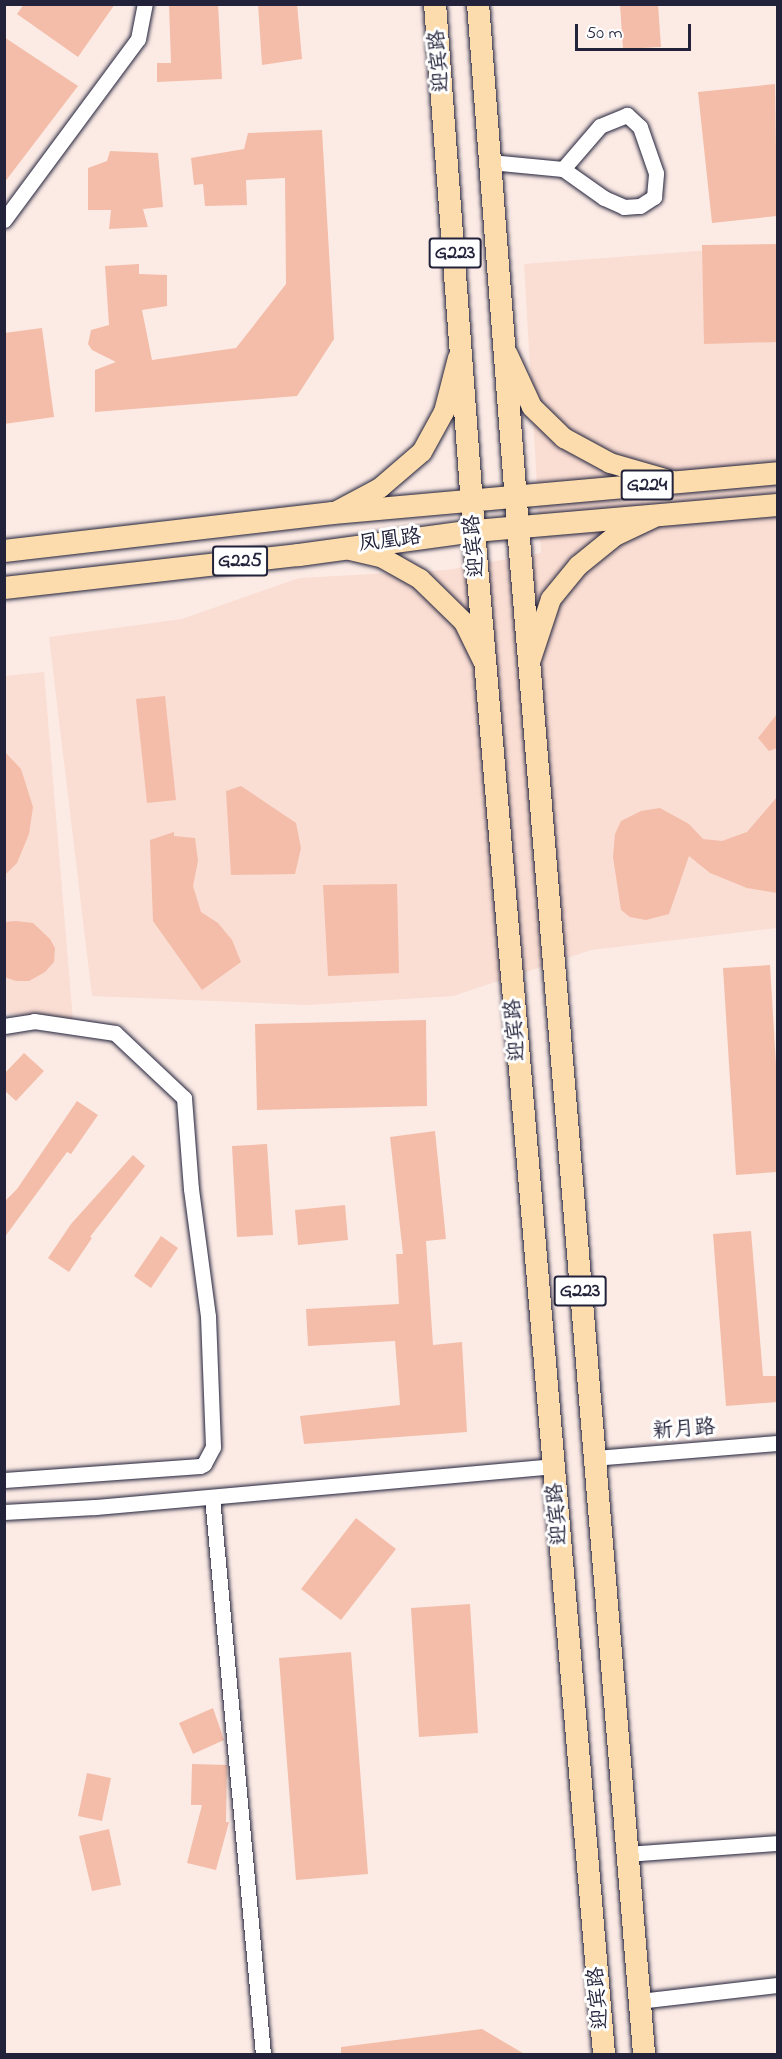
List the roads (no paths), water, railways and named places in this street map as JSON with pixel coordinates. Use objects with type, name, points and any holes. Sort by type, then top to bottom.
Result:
[{"type":"highway","name":"迎宾路","points":[[435,4],[474,531],[604,2055]]},
{"type":"highway","name":"迎宾路","points":[[478,4],[529,665],[644,2055]]},
{"type":"highway","name":"凤凰路","points":[[4,551],[333,513],[777,473]]},
{"type":"highway","name":"凤凰路","points":[[4,588],[299,555],[474,531],[777,505]]},
{"type":"main road","points":[[333,513],[380,488],[422,452],[444,412],[461,347]]},
{"type":"main road","points":[[504,347],[532,407],[564,438],[610,463],[678,482]]},
{"type":"main road","points":[[529,665],[551,599],[578,566],[615,536],[659,515]]},
{"type":"main road","points":[[339,548],[381,557],[420,579],[464,622],[486,666]]},
{"type":"street","points":[[4,220],[138,39],[145,4]]},
{"type":"street","points":[[490,162],[563,169],[604,198],[624,207],[640,206],[654,197],[656,173],[640,127],[627,115],[600,126],[563,169]]},
{"type":"street","points":[[4,1026],[34,1021],[115,1033],[184,1098],[191,1189],[208,1316],[213,1447],[204,1464],[200,1466],[4,1480]]},
{"type":"street","name":"新月路","points":[[594,1458],[777,1443]]},
{"type":"street","points":[[4,1512],[212,1497],[553,1466]]},
{"type":"street","points":[[212,1497],[263,2055]]},
{"type":"street","points":[[627,1854],[777,1843]]},
{"type":"street","points":[[639,2001],[777,1985]]}]
